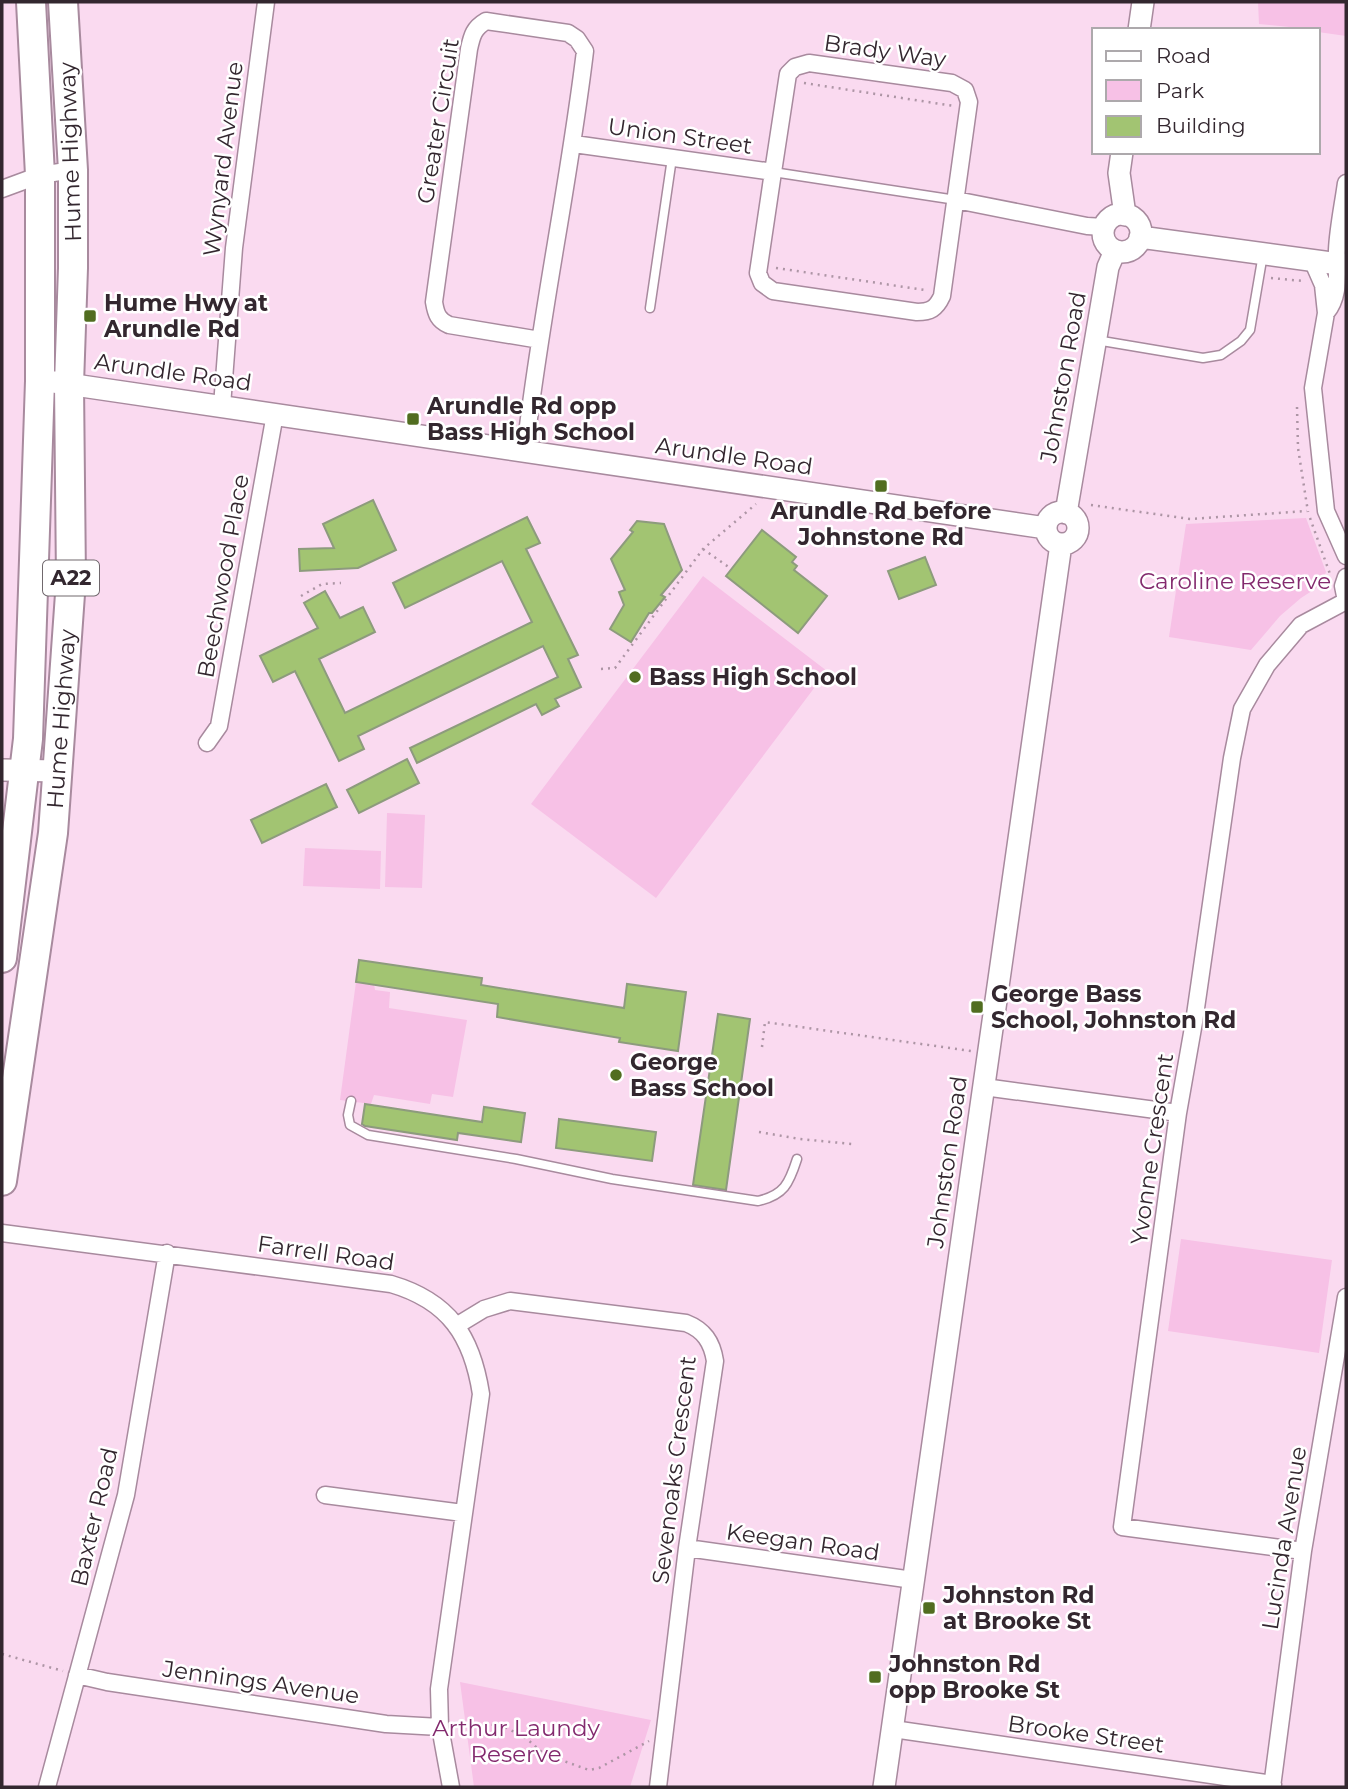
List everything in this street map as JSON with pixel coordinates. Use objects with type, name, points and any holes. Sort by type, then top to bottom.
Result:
[{"type":"highway","name":"Hume Highway","points":[[2,958],[40,381],[40,175],[31,2]]},
{"type":"highway","name":"Hume Highway","points":[[2,1181],[53,833],[71,580],[69,384],[73,170],[63,2]]},
{"type":"street","name":"Wynyard Avenue","points":[[222,406],[234,248],[266,2]]},
{"type":"street","points":[[1139,28],[1143,2]]},
{"type":"street","name":"Greater Circuit","points":[[525,451],[540,340],[574,144],[584,51],[577,39],[568,33],[486,21],[477,27],[472,35],[434,302],[440,321],[449,325],[540,340]]},
{"type":"street","name":"Brady Way","points":[[787,81],[788,74],[796,67],[809,63],[952,83],[965,90],[968,108]]},
{"type":"street","points":[[773,172],[787,81]]},
{"type":"street","points":[[759,265],[758,273],[762,283],[774,291],[904,310],[928,312],[938,306],[968,108]]},
{"type":"street","name":"Union Street","points":[[574,144],[773,172],[759,265]]},
{"type":"street","points":[[1122,154],[1119,173],[1125,215]]},
{"type":"street","points":[[2,190],[40,175],[73,170]]},
{"type":"street","points":[[1326,313],[1334,303],[1342,265],[1337,249],[1346,183]]},
{"type":"street","points":[[956,200],[1104,227]]},
{"type":"street","points":[[1125,215],[1136,221],[1140,237],[1128,251],[1115,251],[1106,243],[1102,232],[1104,227],[1113,217],[1125,215]]},
{"type":"street","points":[[1140,237],[1342,265]]},
{"type":"street","name":"Johnston Road","points":[[1066,513],[1108,267],[1115,251]]},
{"type":"street","points":[[1312,260],[1323,285],[1322,299],[1326,313],[1312,388],[1326,511],[1346,556]]},
{"type":"street","name":"Arundle Road","points":[[40,381],[1046,528]]},
{"type":"street","name":"Beechwood Place","points":[[207,743],[219,726],[275,414]]},
{"type":"street","points":[[1066,513],[1075,519],[1077,532],[1070,541],[1061,544],[1051,540],[1046,528],[1049,518],[1054,514],[1066,513]]},
{"type":"street","name":"Johnston Road","points":[[884,1787],[1061,544]]},
{"type":"street","points":[[1346,576],[1343,586],[1346,601]]},
{"type":"street","name":"Yvonne Crescent","points":[[1303,1551],[1122,1527],[1178,1113],[1242,709],[1267,665],[1301,625],[1346,601]]},
{"type":"street","points":[[14,770],[59,771]]},
{"type":"street","points":[[984,1087],[1178,1113]]},
{"type":"street","name":"Farrell Road","points":[[2,1233],[391,1284],[423,1297],[447,1315],[456,1326],[472,1352],[481,1394],[439,1689],[440,1727],[451,1787]]},
{"type":"street","name":"Baxter Road","points":[[47,1787],[126,1495],[167,1253]]},
{"type":"street","name":"Lucinda Avenue","points":[[1272,1785],[1303,1551],[1346,1297]]},
{"type":"street","name":"Sevenoaks Crescent","points":[[456,1326],[492,1305],[520,1301],[686,1323],[700,1330],[711,1345],[715,1361],[687,1548],[658,1787]]},
{"type":"street","points":[[325,1495],[463,1513]]},
{"type":"street","name":"Keegan Road","points":[[687,1548],[914,1580]]},
{"type":"street","name":"Jennings Avenue","points":[[78,1675],[107,1682],[386,1724],[440,1727]]},
{"type":"street","name":"Brooke Street","points":[[892,1730],[1272,1785]]},
{"type":"lane","points":[[650,308],[672,158]]},
{"type":"lane","points":[[773,172],[956,200]]},
{"type":"lane","points":[[1096,340],[1203,358],[1221,355],[1251,330],[1263,254]]},
{"type":"lane","points":[[351,1101],[348,1115],[350,1125],[368,1135],[758,1202],[783,1191],[797,1159]]},
{"type":"path","points":[[787,81],[968,108]]},
{"type":"path","points":[[759,265],[942,292]]},
{"type":"path","points":[[1257,289],[1272,277],[1323,285]]},
{"type":"path","points":[[601,668],[615,668],[703,549],[774,488]]},
{"type":"path","points":[[1091,505],[1190,519],[1308,510]]},
{"type":"path","points":[[703,549],[730,568]]},
{"type":"path","points":[[302,596],[322,584],[341,583]]},
{"type":"path","points":[[762,1046],[765,1022],[988,1054]]},
{"type":"path","points":[[759,1132],[800,1139],[852,1143]]},
{"type":"path","points":[[2,1654],[78,1675]]},
{"type":"path","points":[[440,1727],[486,1723],[507,1728],[544,1754],[589,1770],[599,1768],[664,1733]]},
{"type":"green space","points":[[1258,2],[1346,2],[1346,36],[1320,32],[1320,28],[1259,24]]},
{"type":"green space","name":"Caroline Reserve","points":[[1306,518],[1326,572],[1321,585],[1280,616],[1251,650],[1169,637],[1186,524]]},
{"type":"green space","points":[[703,576],[827,671],[656,898],[531,804]]},
{"type":"green space","points":[[387,813],[425,815],[422,888],[385,887]]},
{"type":"green space","points":[[305,848],[381,851],[380,889],[303,886]]},
{"type":"green space","points":[[356,982],[374,984],[375,990],[390,992],[389,1008],[467,1020],[453,1097],[432,1094],[430,1104],[374,1095],[371,1104],[340,1100]]},
{"type":"green space","points":[[1181,1239],[1332,1260],[1319,1353],[1168,1331]]},
{"type":"green space","name":"Arthur Laundy Reserve","points":[[460,1682],[651,1720],[630,1787],[474,1787]]},
{"type":"building","points":[[373,500],[396,550],[358,568],[300,571],[299,549],[334,548],[323,524]]},
{"type":"building","points":[[527,517],[540,543],[526,549],[578,655],[568,659],[581,687],[555,699],[559,706],[542,715],[536,704],[417,763],[410,748],[558,677],[543,646],[358,736],[364,749],[339,761],[295,671],[273,682],[260,656],[318,628],[304,603],[325,591],[340,618],[363,607],[375,632],[319,659],[345,713],[532,622],[502,561],[405,608],[393,583]]},
{"type":"building","points":[[637,521],[664,524],[682,570],[661,595],[665,597],[652,613],[649,613],[631,642],[610,629],[624,605],[619,592],[625,590],[611,559],[633,532],[630,530]]},
{"type":"building","points":[[762,530],[796,557],[792,562],[797,566],[794,570],[827,596],[798,633],[726,576]]},
{"type":"building","points":[[925,557],[936,585],[899,599],[888,571]]},
{"type":"building","points":[[407,759],[419,783],[359,813],[347,790]]},
{"type":"building","points":[[326,784],[337,807],[262,843],[251,820]]},
{"type":"building","points":[[359,960],[482,978],[481,985],[624,1008],[627,984],[686,992],[678,1051],[497,1017],[498,1004],[356,982]]},
{"type":"building","points":[[718,1014],[750,1019],[726,1190],[693,1185]]},
{"type":"building","points":[[365,1104],[482,1122],[484,1107],[525,1113],[521,1142],[458,1133],[457,1140],[365,1126],[362,1124]]},
{"type":"building","points":[[559,1119],[656,1132],[652,1161],[556,1148]]},
{"type":"place","name":"Hume Hwy at Arundle Rd","points":[[90,316]]},
{"type":"place","name":"Arundle Rd opp Bass High School","points":[[413,419]]},
{"type":"place","name":"Arundle Rd before Johnstone Rd","points":[[881,486]]},
{"type":"place","name":"Bass High School","points":[[635,677]]},
{"type":"place","name":"George Bass School, Johnston Rd","points":[[977,1007]]},
{"type":"place","name":"George Bass School","points":[[616,1075]]},
{"type":"place","name":"Johnston Rd at Brooke St","points":[[929,1608]]},
{"type":"place","name":"Johnston Rd opp Brooke St","points":[[875,1677]]}]
